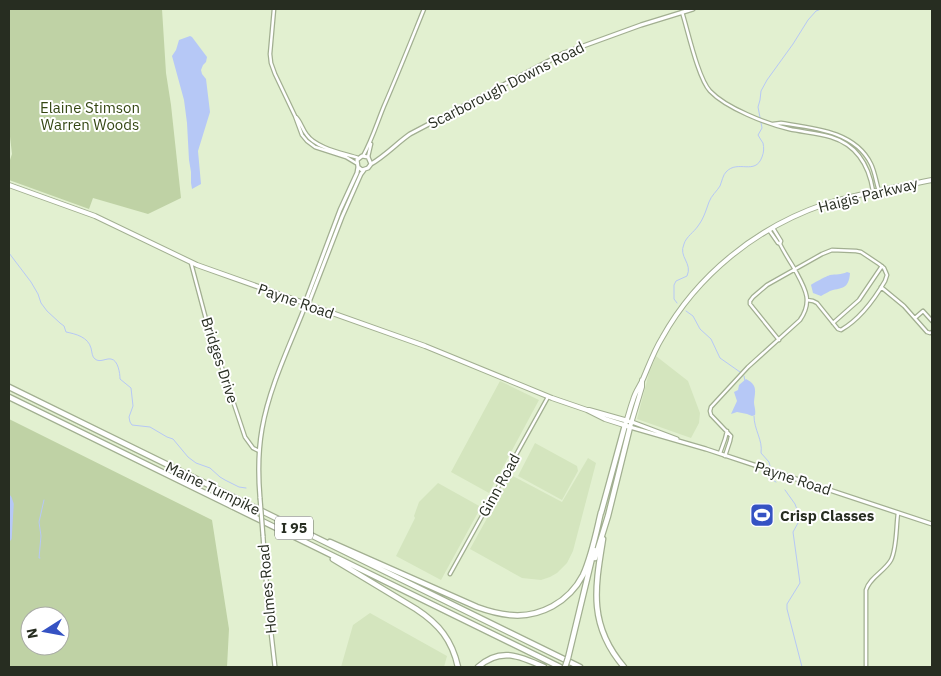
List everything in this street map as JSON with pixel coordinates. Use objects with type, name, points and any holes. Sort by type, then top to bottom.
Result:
[{"type":"highway","name":"Maine Turnpike","points":[[9,387],[580,667]]},
{"type":"highway","name":"Maine Turnpike","points":[[9,397],[560,667]]},
{"type":"highway","points":[[297,529],[477,607],[502,614],[524,616],[538,613],[552,607],[564,598],[574,588],[582,575],[588,561],[628,423]]},
{"type":"highway","points":[[624,667],[605,638],[600,625],[596,604],[597,577],[628,423]]},
{"type":"highway","points":[[566,667],[592,562],[601,512]]},
{"type":"highway","points":[[568,658],[608,516]]},
{"type":"highway","points":[[310,545],[428,617],[448,640],[458,667]]},
{"type":"highway","points":[[478,667],[496,656],[511,655],[544,667]]},
{"type":"main road","name":"Haigis Parkway","points":[[628,423],[642,387],[642,380],[661,339],[674,318],[690,296],[734,254],[771,229],[791,218],[819,207],[846,198],[932,180]]},
{"type":"main road","name":"Payne Road","points":[[9,185],[95,216],[191,263],[425,346],[548,397],[605,418],[628,423]]},
{"type":"street","points":[[274,9],[271,63],[303,137],[322,150],[346,157],[364,170]]},
{"type":"street","points":[[363,156],[424,9]]},
{"type":"street","name":"Scarborough Downs Road","points":[[370,164],[410,134],[564,53],[693,9]]},
{"type":"street","points":[[682,12],[700,72],[709,90],[716,97],[729,106],[771,124],[830,137],[849,146],[868,170],[874,192]]},
{"type":"street","points":[[295,116],[306,134],[313,141],[358,158],[363,156],[369,158]]},
{"type":"street","points":[[771,124],[813,129],[846,139],[854,144],[868,159],[874,171],[879,191]]},
{"type":"street","points":[[307,304],[361,174],[370,164],[370,142]]},
{"type":"street","name":"Scarborough Downs Road","points":[[369,158],[383,155]]},
{"type":"street","points":[[307,304],[340,210],[357,173],[358,158]]},
{"type":"street","points":[[725,456],[731,437],[711,415],[711,408],[748,367],[801,318],[806,309],[805,288],[771,229]]},
{"type":"street","points":[[779,340],[752,308],[750,302],[766,286],[824,252],[835,250],[861,252],[882,266],[886,273],[887,278],[868,307],[841,330],[838,329],[816,303],[812,300],[807,300]]},
{"type":"street","name":"Bridges Drive","points":[[191,263],[210,330],[245,437],[253,448],[260,451]]},
{"type":"street","points":[[833,323],[859,300],[882,266]]},
{"type":"street","points":[[881,287],[902,304],[927,332],[932,332]]},
{"type":"street","name":"Holmes Road","points":[[275,667],[268,606],[260,498],[259,472],[262,428],[271,394],[307,304]]},
{"type":"street","points":[[915,318],[923,311],[932,321]]},
{"type":"street","name":"Ginn Road","points":[[450,574],[548,397]]},
{"type":"street","name":"Payne Road","points":[[628,423],[932,524]]},
{"type":"street","points":[[720,454],[727,431]]},
{"type":"street","points":[[866,667],[866,590],[870,582],[892,558],[898,513]]},
{"type":"shaded area","points":[[656,356],[688,381],[700,413],[699,423],[691,438],[637,419],[649,373]]},
{"type":"shaded area","points":[[500,381],[539,400],[489,493],[451,472]]},
{"type":"shaded area","points":[[535,443],[577,466],[578,471],[562,500],[518,476]]},
{"type":"shaded area","points":[[588,458],[596,463],[573,551],[567,563],[557,573],[541,580],[522,578],[470,549],[511,475],[562,502]]},
{"type":"shaded area","points":[[438,483],[481,507],[441,580],[396,556],[415,518],[419,502]]},
{"type":"shaded area","points":[[370,613],[447,656],[444,667],[341,667],[353,625]]},
{"type":"green space","name":"Elaine Stimson Warren Woods","points":[[9,9],[162,9],[166,73],[181,198],[148,214],[93,198],[89,209],[9,180],[9,163],[12,154],[9,128]]},
{"type":"green space","points":[[9,419],[212,520],[229,629],[227,667],[9,667]]},
{"type":"water","points":[[190,36],[207,57],[201,70],[206,79],[210,112],[198,151],[201,184],[192,189],[184,100],[172,56],[179,40]]},
{"type":"water","points":[[850,273],[849,277],[847,284],[843,287],[831,290],[821,296],[813,293],[812,284],[830,275]]},
{"type":"water","points":[[746,379],[755,389],[755,415],[737,412],[731,414],[737,401],[734,392],[738,390],[739,385]]},
{"type":"waterway","points":[[677,303],[674,299],[674,285],[676,281],[687,276],[688,271],[683,253],[685,241],[700,223],[710,200],[720,186],[726,172],[731,168],[751,167],[759,163],[764,150],[763,143],[758,135],[762,128],[758,107],[761,91],[808,20],[816,11],[821,9]]},
{"type":"waterway","points":[[9,253],[31,282],[41,303],[64,326],[66,332],[78,335],[87,341],[95,359],[99,361],[111,359],[117,364],[120,379],[131,388],[133,406],[129,417],[132,425],[150,427],[173,439],[188,457],[196,463],[210,468],[220,477],[239,487],[246,488]]},
{"type":"waterway","points":[[686,311],[693,316],[700,329],[711,339],[720,358],[740,372]]},
{"type":"waterway","points":[[744,376],[745,381]]},
{"type":"waterway","points":[[754,416],[761,444],[761,453],[770,466]]},
{"type":"waterway","points":[[768,477],[776,482]]},
{"type":"waterway","points":[[785,490],[798,512],[798,523],[793,532],[800,583],[787,604],[787,609],[802,667]]},
{"type":"waterway","points":[[9,498],[11,504],[9,538]]},
{"type":"waterway","points":[[40,558],[41,536],[39,522],[44,500]]},
{"type":"place","name":"Crisp Classes","points":[[762,515]]}]
